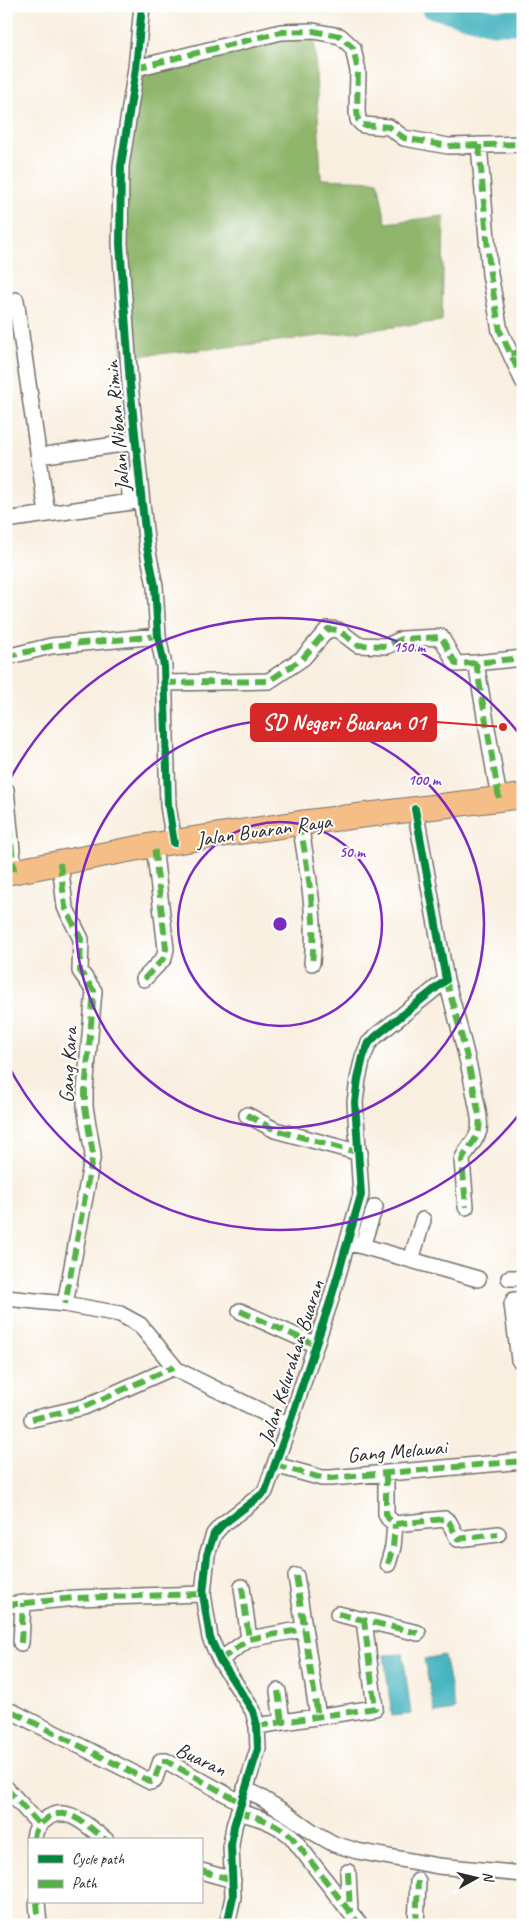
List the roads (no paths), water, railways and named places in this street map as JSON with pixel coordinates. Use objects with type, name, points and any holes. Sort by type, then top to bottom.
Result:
[{"type":"main road","name":"Jalan Buaran Raya","points":[[10,872],[164,844],[300,823],[523,796]]},
{"type":"street","name":"Jalan Niban Rimin","points":[[142,6],[136,68],[122,166],[120,244],[136,442],[147,547],[155,586],[158,636],[164,666],[168,805],[164,844],[166,949],[164,958],[159,965],[144,979]]},
{"type":"street","points":[[136,68],[281,32],[314,30],[340,36],[353,48],[358,71],[358,120],[363,125],[389,127],[404,138],[439,144],[523,144]]},
{"type":"street","points":[[479,145],[490,274],[500,331],[517,352],[523,381]]},
{"type":"street","points":[[16,300],[48,514]]},
{"type":"street","points":[[39,456],[136,442]]},
{"type":"street","points":[[6,520],[131,502],[128,477]]},
{"type":"street","points":[[165,683],[269,681],[303,658],[328,629],[338,630],[358,644],[387,646],[402,639],[441,637],[456,664],[523,658]]},
{"type":"street","points":[[6,657],[51,646],[158,636]]},
{"type":"street","points":[[476,663],[499,798]]},
{"type":"street","points":[[6,790],[10,872]]},
{"type":"street","points":[[414,809],[446,980],[472,1077],[479,1115],[480,1128],[462,1160],[466,1207]]},
{"type":"street","points":[[300,823],[313,924],[314,945],[312,963]]},
{"type":"street","name":"Gang Kara","points":[[60,863],[65,907],[81,939],[80,971],[91,984],[94,991],[85,1092],[85,1107],[93,1154],[65,1304]]},
{"type":"street","name":"Jalan Kelurahan Buaran","points":[[227,1925],[233,1897],[231,1845],[241,1801],[258,1749],[257,1726],[252,1711],[220,1660],[210,1638],[203,1594],[206,1555],[214,1534],[222,1525],[265,1492],[276,1465],[316,1345],[355,1244],[361,1195],[356,1102],[358,1079],[363,1057],[369,1043],[446,980]]},
{"type":"street","points":[[247,1115],[274,1130],[360,1153]]},
{"type":"street","points":[[375,1207],[355,1244],[478,1278]]},
{"type":"street","points":[[411,1260],[423,1220]]},
{"type":"street","points":[[6,1298],[65,1304],[120,1314],[140,1325],[177,1370],[289,1425]]},
{"type":"street","points":[[519,1360],[512,1304],[514,1300],[523,1300]]},
{"type":"street","points":[[240,1311],[316,1345]]},
{"type":"street","points":[[32,1419],[84,1407],[174,1367]]},
{"type":"street","name":"Gang Melawai","points":[[276,1465],[322,1478],[523,1461]]},
{"type":"street","points":[[386,1474],[386,1514],[395,1524],[445,1519],[449,1522],[458,1539],[498,1534]]},
{"type":"street","points":[[388,1564],[393,1547],[395,1524]]},
{"type":"street","points":[[296,1576],[318,1717]]},
{"type":"street","points":[[242,1587],[249,1639]]},
{"type":"street","points":[[6,1605],[75,1598],[203,1594]]},
{"type":"street","points":[[21,1643],[23,1604]]},
{"type":"street","points":[[338,1614],[418,1633]]},
{"type":"street","points":[[257,1726],[376,1708],[364,1620]]},
{"type":"street","points":[[220,1660],[249,1639],[304,1629]]},
{"type":"street","points":[[278,1692],[282,1722]]},
{"type":"street","name":"Buaran","points":[[14,1712],[151,1782],[154,1781],[161,1761],[166,1761],[241,1801]]},
{"type":"street","points":[[6,1788],[39,1824]]},
{"type":"street","points":[[241,1801],[289,1815],[334,1844],[357,1851],[438,1866],[523,1874]]},
{"type":"street","points":[[241,1801],[270,1822],[284,1829],[291,1836],[360,1925]]},
{"type":"street","points":[[34,1838],[34,1833],[39,1824],[50,1816],[60,1813],[70,1814],[103,1838]]},
{"type":"street","points":[[202,1871],[233,1880]]},
{"type":"street","points":[[348,1872],[350,1912]]},
{"type":"street","points":[[416,1925],[418,1881]]},
{"type":"street","points":[[37,1904],[38,1925]]},
{"type":"water","points":[[403,1654],[411,1714],[392,1716],[384,1655]]},
{"type":"water","points":[[444,1655],[455,1710],[435,1713],[424,1659]]},
{"type":"waterway","points":[[433,6],[493,22],[523,22]]},
{"type":"place","name":"SD Negeri Buaran 01","points":[[503,727]]}]
